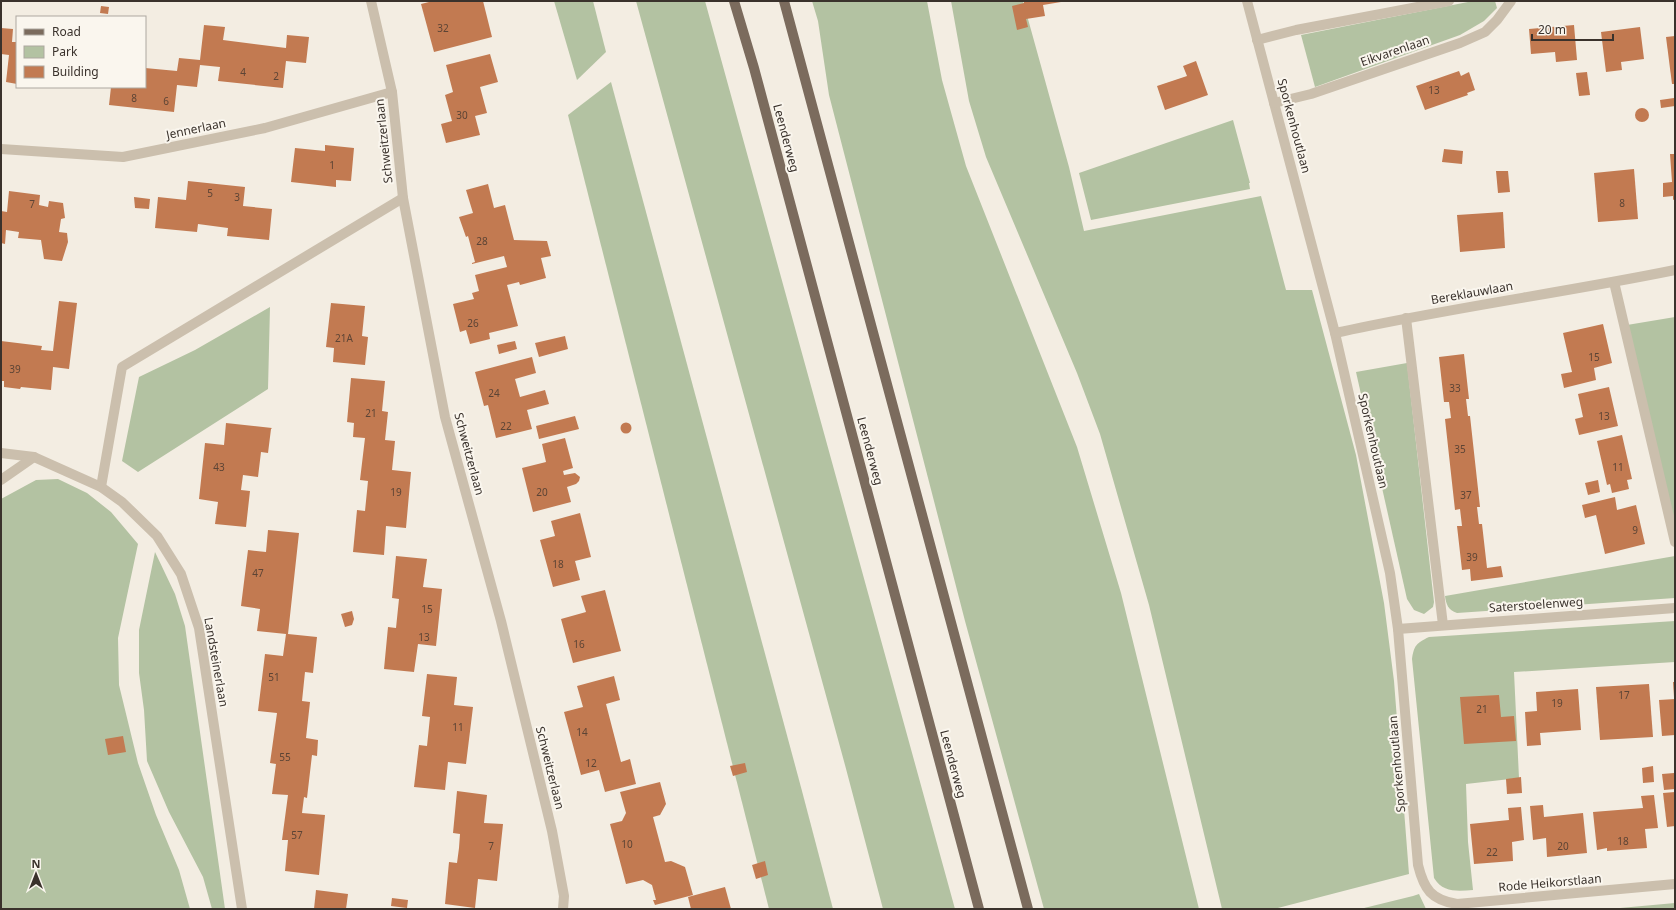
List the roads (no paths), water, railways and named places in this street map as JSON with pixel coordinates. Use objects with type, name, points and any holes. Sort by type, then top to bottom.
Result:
[{"type":"main road","name":"Leenderweg","points":[[734,1],[754,68],[978,909]]},
{"type":"main road","points":[[784,1],[1028,909]]},
{"type":"street","name":"Schweitzerlaan","points":[[371,1],[392,92],[403,198],[445,416],[501,621],[552,831],[564,896],[563,909]]},
{"type":"street","name":"Sporkenhoutlaan","points":[[1247,1],[1335,333],[1390,572],[1398,629],[1418,865],[1422,882],[1430,893]]},
{"type":"street","points":[[1257,40],[1296,30],[1449,1]]},
{"type":"street","name":"Eikvarenlaan","points":[[1274,103],[1311,94],[1460,43],[1485,32],[1497,20],[1511,1]]},
{"type":"street","name":"Jennerlaan","points":[[1,149],[124,158],[265,128],[392,92]]},
{"type":"street","points":[[101,487],[122,367],[403,198]]},
{"type":"street","name":"Bereklauwlaan","points":[[1335,333],[1406,318],[1675,270]]},
{"type":"street","points":[[1614,282],[1675,542]]},
{"type":"street","points":[[1406,318],[1443,624]]},
{"type":"street","name":"Landsteinerlaan","points":[[1,453],[34,457],[101,487],[122,502],[157,536],[181,574],[199,628],[242,909]]},
{"type":"street","points":[[1,480],[34,457]]},
{"type":"street","name":"Saterstoelenweg","points":[[1398,629],[1443,624],[1675,608]]},
{"type":"street","name":"Rode Heikorstlaan","points":[[1430,893],[1439,899],[1457,904],[1675,884]]}]
